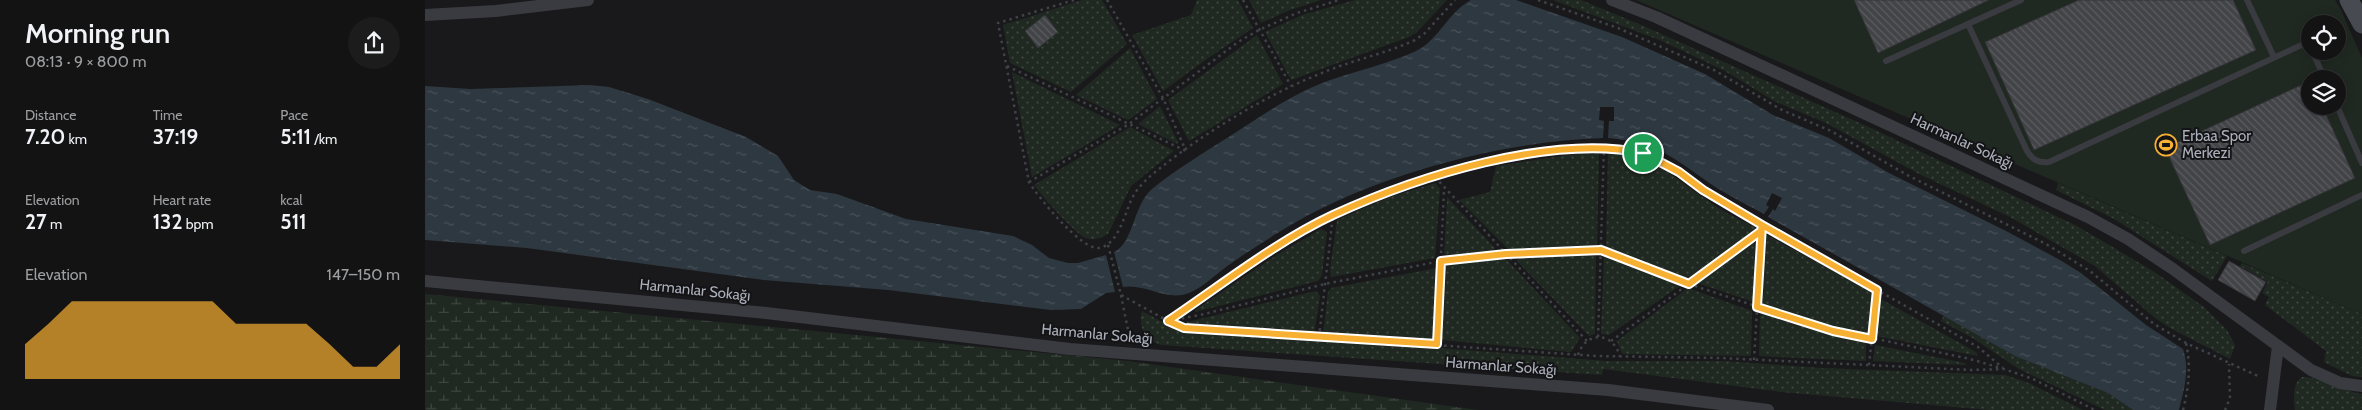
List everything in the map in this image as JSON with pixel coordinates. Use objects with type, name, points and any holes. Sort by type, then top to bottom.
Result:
[{"type":"main road","points":[[2349,0],[2362,24]]},
{"type":"street","points":[[425,15],[496,11],[588,0]]},
{"type":"street","name":"Harmanlar Sokağı","points":[[1612,0],[1656,17],[2088,217],[2128,239],[2173,269],[2319,374],[2340,383],[2362,386]]},
{"type":"street","name":"Harmanlar Sokağı","points":[[425,281],[766,313],[1070,349],[1601,390],[1768,410]]},
{"type":"street","points":[[2270,410],[2278,346]]},
{"type":"lane","points":[[1886,61],[2021,0]]},
{"type":"lane","points":[[2247,0],[2274,57]]},
{"type":"lane","points":[[1968,24],[2027,151],[2032,159],[2040,163],[2049,162],[2301,45]]},
{"type":"lane","points":[[2341,115],[2362,163]]},
{"type":"lane","points":[[2244,250],[2362,195]]},
{"type":"path","points":[[1074,0],[998,23],[1029,182],[1042,202],[1079,238],[1089,246],[1098,248],[1107,244],[1115,236],[1126,210],[1145,180],[1186,150],[1258,104],[1291,86],[1323,72],[1415,40],[1425,33],[1455,0]]},
{"type":"path","points":[[1107,0],[1163,98],[1186,150]]},
{"type":"path","points":[[1243,0],[1291,86]]},
{"type":"path","points":[[1029,182],[1129,124],[1238,42],[1259,30],[1297,13],[1339,0]]},
{"type":"path","points":[[1538,0],[1618,28],[1713,70],[1782,110],[1831,131],[1909,176],[2046,244],[2090,271],[2155,324],[2187,343],[2229,364],[2273,382]]},
{"type":"path","points":[[1007,66],[1186,150]]},
{"type":"path","points":[[1598,337],[1604,147]]},
{"type":"path","points":[[1168,321],[1271,252],[1333,215],[1460,168],[1569,149],[1604,147],[1643,153],[1657,160],[1715,198],[1978,347],[2005,369]]},
{"type":"path","points":[[1435,176],[1587,341]]},
{"type":"path","points":[[1437,344],[1445,187]]},
{"type":"path","points":[[1319,338],[1333,215]]},
{"type":"path","points":[[1754,360],[1762,225]]},
{"type":"path","points":[[1611,341],[1761,231]]},
{"type":"path","points":[[1107,244],[1121,295],[1132,354]]},
{"type":"path","points":[[1168,321],[1200,315],[1325,284],[1441,261],[1506,254],[1601,250],[1689,284],[1833,331],[1970,359],[2005,369],[2033,380],[2095,410]]},
{"type":"path","points":[[1869,366],[1877,290]]},
{"type":"path","points":[[1121,295],[1184,328],[1578,355],[1754,360],[1972,370],[2005,369]]},
{"type":"path","points":[[1578,355],[1587,341],[1598,337],[1611,341],[1618,350],[1620,357]]},
{"type":"path","points":[[2183,410],[2188,391],[2190,364],[2187,343]]},
{"type":"path","points":[[2225,410],[2230,398],[2229,364]]},
{"type":"green space","points":[[1082,0],[1102,0],[1127,44],[1071,92],[1010,63],[1003,25]]},
{"type":"green space","points":[[1197,0],[1238,0],[1253,28],[1163,91],[1132,35],[1191,15]]},
{"type":"green space","points":[[1249,0],[1321,0],[1290,10],[1261,23]]},
{"type":"green space","points":[[1355,0],[1447,0],[1416,33],[1409,37],[1291,80],[1265,32],[1302,15]]},
{"type":"green space","points":[[1553,0],[1581,0],[1646,27],[1873,129],[2077,226],[2153,271],[2204,307],[2227,330],[2233,341],[2235,346],[2230,359],[2170,328],[2155,318],[2095,266],[2010,217],[1919,174],[1826,123],[1774,101],[1725,71],[1662,41]]},
{"type":"green space","name":"Erbaa Spor Merkezi","points":[[1636,0],[2335,0],[2343,15],[2301,15],[2301,60],[2346,60],[2346,21],[2362,58],[2362,314]]},
{"type":"green space","points":[[1257,35],[1283,84],[1189,141],[1168,100]]},
{"type":"green space","points":[[1130,48],[1157,99],[1128,120],[1076,95]]},
{"type":"green space","points":[[1012,72],[1120,125],[1032,177]]},
{"type":"green space","points":[[1160,106],[1178,142],[1177,144],[1138,124]]},
{"type":"green space","points":[[1130,127],[1174,151],[1131,186],[1108,234],[1097,239],[1086,238],[1067,222],[1034,185]]},
{"type":"green space","points":[[1581,153],[1599,153],[1597,246],[1509,250],[1459,200],[1490,192],[1496,166]]},
{"type":"green space","points":[[1608,153],[1637,158],[1662,169],[1714,205],[1756,228],[1755,230],[1688,280],[1606,247]]},
{"type":"green space","points":[[1435,183],[1440,189],[1435,258],[1331,277],[1330,270],[1337,220],[1387,198]]},
{"type":"green space","points":[[2058,183],[2227,256],[2212,281],[2114,219],[2056,190]]},
{"type":"green space","points":[[1447,197],[1495,248],[1492,252],[1447,256],[1444,254]]},
{"type":"green space","points":[[1321,229],[1327,232],[1322,275],[1318,281],[1195,312],[1195,310],[1278,254]]},
{"type":"green space","points":[[1765,234],[1873,293],[1868,334],[1821,323],[1763,304]]},
{"type":"green space","points":[[1752,242],[1756,243],[1754,302],[1697,283]]},
{"type":"green space","points":[[1596,252],[1595,334],[1589,336],[1517,261],[1519,258]]},
{"type":"green space","points":[[1607,255],[1681,285],[1609,335],[1601,334],[1604,257]]},
{"type":"green space","points":[[1507,260],[1580,338],[1571,352],[1442,340],[1444,266],[1446,264]]},
{"type":"green space","points":[[2242,263],[2362,314],[2362,377],[2352,376],[2324,362],[2326,351],[2265,305],[2269,297],[2262,293],[2268,282],[2240,266]]},
{"type":"green space","points":[[1437,268],[1433,340],[1323,334],[1328,292],[1331,288]]},
{"type":"green space","points":[[1688,288],[1752,311],[1751,356],[1622,354],[1617,341]]},
{"type":"green space","points":[[1316,291],[1320,296],[1314,334],[1186,326],[1187,322]]},
{"type":"green space","points":[[425,294],[1128,361],[1478,410],[425,410]]},
{"type":"green space","points":[[1881,299],[1976,352],[1978,356],[1876,336]]},
{"type":"green space","points":[[1142,311],[1177,330],[1195,332],[1606,361],[1723,361],[1822,368],[2005,375],[2029,383],[2083,410],[1990,410],[1781,392],[1603,369],[1602,375],[1161,345],[1151,340],[1144,332],[1141,322]]},
{"type":"green space","points":[[1762,314],[1833,335],[1866,340],[1866,361],[1759,356],[1760,316]]},
{"type":"green space","points":[[1944,315],[2015,356],[2108,393],[2133,410],[2105,410],[2019,369],[1971,337],[1941,321]]},
{"type":"green space","points":[[1875,345],[1965,363],[1966,365],[1873,361]]},
{"type":"green space","points":[[2302,377],[2308,377],[2362,394],[2362,410],[2295,410],[2295,387]]},
{"type":"water","points":[[1471,0],[1516,0],[1622,37],[1705,74],[1773,115],[1829,138],[1889,173],[2060,260],[2081,273],[2146,325],[2183,349],[2186,372],[2179,410],[2133,410],[2108,393],[2015,356],[1768,217],[1773,209],[1775,211],[1782,198],[1772,193],[1766,205],[1769,207],[1764,214],[1717,188],[1667,154],[1642,144],[1608,138],[1609,121],[1614,121],[1614,107],[1600,107],[1599,120],[1604,121],[1603,138],[1565,140],[1485,153],[1404,175],[1330,204],[1260,244],[1189,293],[1172,295],[1131,286],[1123,287],[1114,252],[1126,241],[1141,204],[1152,189],[1189,162],[1292,97],[1328,81],[1416,51],[1431,40],[1456,11]]},
{"type":"water","points":[[590,85],[609,87],[648,99],[746,137],[778,156],[794,180],[810,190],[837,194],[906,219],[1013,236],[1032,245],[1049,258],[1068,263],[1078,263],[1106,255],[1115,292],[1106,293],[1081,309],[1051,310],[888,290],[764,280],[527,248],[425,240],[425,86],[470,89]]},
{"type":"building","points":[[1854,0],[1989,0],[1878,53]]},
{"type":"building","points":[[2079,0],[2233,0],[2256,50],[2034,150],[1985,42]]},
{"type":"building","points":[[1045,15],[1058,32],[1038,48],[1025,31]]},
{"type":"building","points":[[2301,85],[2301,115],[2326,115],[2355,178],[2210,245],[2165,148]]},
{"type":"building","points":[[2229,261],[2266,282],[2255,301],[2218,280]]},
{"type":"place","name":"Erbaa Spor Merkezi","points":[[2166,145]]},
{"type":"route","points":[[1643,153],[1604,147],[1569,149],[1491,161],[1460,168],[1412,184],[1333,215],[1306,230],[1168,321],[1184,328],[1437,344],[1441,261],[1506,254],[1601,250],[1689,284],[1761,231],[1762,225],[1877,290],[1872,339],[1833,331],[1757,307],[1762,225],[1721,202],[1679,172],[1643,153]]}]
